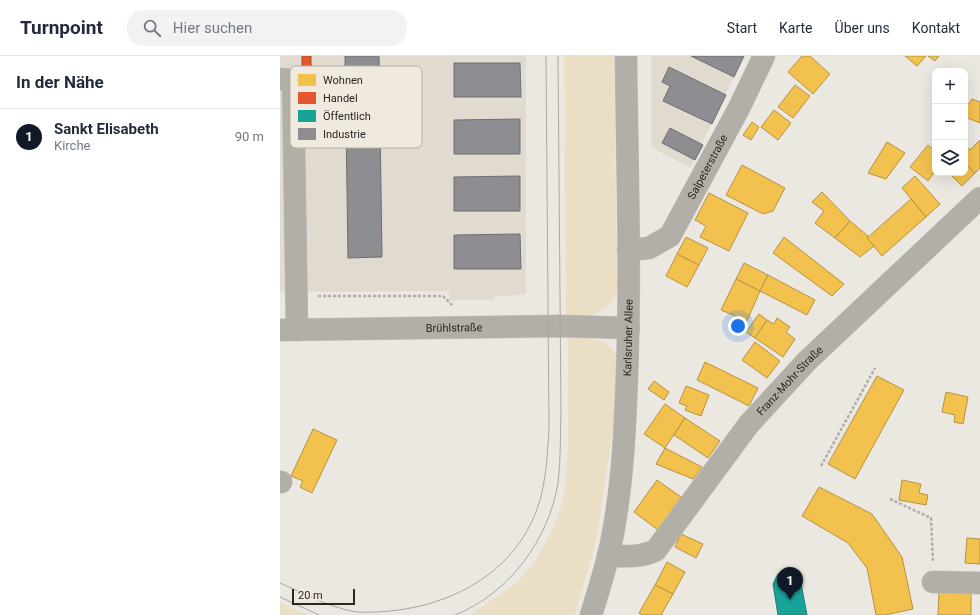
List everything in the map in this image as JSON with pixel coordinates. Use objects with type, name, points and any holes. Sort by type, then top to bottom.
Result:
[{"type":"street","name":"Karlsruher Allee","points":[[591,615],[608,556],[621,471],[629,328],[626,56]]},
{"type":"street","name":"Salpeterstraße","points":[[628,250],[649,248],[670,236],[739,108],[764,56]]},
{"type":"street","points":[[280,79],[290,80]]},
{"type":"street","points":[[288,330],[296,296],[294,148]]},
{"type":"street","name":"Franz-Mohr-Straße","points":[[608,556],[649,554],[656,550],[749,424],[807,361],[980,198]]},
{"type":"street","name":"Brühlstraße","points":[[288,330],[560,326],[629,328]]},
{"type":"street","points":[[933,582],[980,583]]},
{"type":"path","points":[[296,296],[443,296],[453,306],[463,327]]},
{"type":"path","points":[[821,466],[875,368]]},
{"type":"path","points":[[890,500],[931,518],[933,582]]},
{"type":"shaded area","points":[[280,56],[526,56],[526,294],[495,297],[494,300],[449,300],[449,291],[280,292]]},
{"type":"shaded area","points":[[564,56],[614,56],[617,290],[612,302],[603,310],[591,315],[572,317],[566,317]]},
{"type":"shaded area","points":[[651,56],[744,56],[690,168],[651,147]]},
{"type":"shaded area","points":[[588,337],[602,342],[613,349],[617,359],[614,423],[596,541],[575,615],[470,615],[518,582],[536,560],[551,533],[561,507],[566,484],[568,447],[568,338]]},
{"type":"shaded area","points":[[280,603],[308,615],[280,615]]},
{"type":"building: Wohnen","points":[[802,56],[810,56],[830,74],[813,94],[788,72]]},
{"type":"building: Wohnen","points":[[905,56],[926,56],[917,66]]},
{"type":"building: Wohnen","points":[[928,56],[939,56],[935,61]]},
{"type":"building: Wohnen","points":[[795,85],[810,96],[793,118],[778,107]]},
{"type":"building: Wohnen","points":[[972,99],[980,102],[980,123],[968,118],[968,105]]},
{"type":"building: Wohnen","points":[[774,110],[791,123],[778,140],[761,127]]},
{"type":"building: Wohnen","points":[[752,122],[759,127],[751,140],[743,135]]},
{"type":"building: Wohnen","points":[[980,140],[980,168],[975,173],[968,167],[968,148],[970,150]]},
{"type":"building: Wohnen","points":[[887,142],[905,153],[886,179],[868,173]]},
{"type":"building: Wohnen","points":[[928,145],[932,148],[932,175],[928,181],[910,167]]},
{"type":"building: Wohnen","points":[[742,165],[785,188],[773,211],[763,214],[726,195]]},
{"type":"building: Wohnen","points":[[968,167],[975,173],[962,186],[952,176],[968,176]]},
{"type":"building: Wohnen","points":[[915,176],[940,204],[926,217],[902,188]]},
{"type":"building: Wohnen","points":[[822,192],[850,221],[835,238],[815,223],[824,211],[812,202]]},
{"type":"building: Wohnen","points":[[709,193],[748,213],[729,251],[700,237],[706,226],[695,220]]},
{"type":"building: Wohnen","points":[[911,199],[926,217],[882,256],[867,238]]},
{"type":"building: Wohnen","points":[[850,221],[868,236],[867,238],[874,246],[860,257],[835,238]]},
{"type":"building: Wohnen","points":[[686,237],[708,248],[699,265],[677,254]]},
{"type":"building: Wohnen","points":[[784,237],[844,284],[832,296],[773,253]]},
{"type":"building: Wohnen","points":[[677,254],[699,265],[687,287],[666,276]]},
{"type":"building: Wohnen","points":[[744,263],[768,275],[760,291],[736,279]]},
{"type":"building: Wohnen","points":[[768,275],[815,300],[807,315],[760,291]]},
{"type":"building: Wohnen","points":[[736,279],[760,291],[747,321],[721,310]]},
{"type":"building: Wohnen","points":[[759,314],[767,320],[755,338],[746,332]]},
{"type":"building: Wohnen","points":[[777,318],[790,327],[786,332],[795,339],[783,357],[755,338],[767,320],[774,324]]},
{"type":"building: Wohnen","points":[[755,342],[780,361],[767,378],[742,360]]},
{"type":"building: Wohnen","points":[[705,362],[758,388],[749,406],[697,380]]},
{"type":"building: Wohnen","points":[[877,376],[904,390],[855,479],[828,464]]},
{"type":"building: Wohnen","points":[[654,381],[669,392],[664,400],[648,389]]},
{"type":"building: Wohnen","points":[[686,386],[709,395],[701,416],[685,410],[687,406],[679,403]]},
{"type":"building: Wohnen","points":[[946,392],[968,397],[963,424],[954,422],[955,415],[942,412]]},
{"type":"building: Wohnen","points":[[665,404],[685,418],[665,448],[644,434]]},
{"type":"building: Wohnen","points":[[685,418],[720,441],[708,458],[674,435]]},
{"type":"building: Wohnen","points":[[313,429],[337,440],[312,493],[300,487],[303,481],[291,476]]},
{"type":"building: Wohnen","points":[[665,448],[702,467],[693,479],[656,464]]},
{"type":"building: Wohnen","points":[[657,480],[681,497],[658,530],[634,512]]},
{"type":"building: Wohnen","points":[[902,480],[921,484],[919,493],[928,495],[926,505],[899,500]]},
{"type":"building: Wohnen","points":[[819,487],[872,514],[902,557],[913,609],[885,615],[876,615],[867,568],[848,543],[802,516]]},
{"type":"building: Wohnen","points":[[681,534],[703,544],[696,558],[675,547]]},
{"type":"building: Wohnen","points":[[967,538],[980,539],[980,564],[965,563]]},
{"type":"building: Wohnen","points":[[667,562],[685,572],[673,594],[655,585]]},
{"type":"building: Wohnen","points":[[655,585],[673,594],[661,615],[643,615],[639,613]]},
{"type":"building: Wohnen","points":[[939,589],[971,589],[971,615],[938,615]]},
{"type":"building: Handel","points":[[302,56],[311,56],[311,66],[302,66]]},
{"type":"building: Öffentlich","points":[[791,572],[800,578],[807,615],[778,615],[773,584],[778,574]]},
{"type":"building: Industrie","points":[[345,56],[379,56],[379,66],[345,66]]},
{"type":"building: Industrie","points":[[691,56],[744,56],[734,77]]},
{"type":"building: Industrie","points":[[454,63],[520,63],[521,97],[454,97]]},
{"type":"building: Industrie","points":[[669,67],[726,95],[712,124],[663,101],[670,86],[662,82]]},
{"type":"building: Industrie","points":[[520,119],[520,154],[454,154],[454,120]]},
{"type":"building: Industrie","points":[[670,128],[703,145],[695,160],[662,143]]},
{"type":"building: Industrie","points":[[346,148],[380,148],[382,257],[348,258]]},
{"type":"building: Industrie","points":[[520,176],[520,211],[454,211],[454,177]]},
{"type":"building: Industrie","points":[[520,234],[521,269],[454,269],[454,235]]},
{"type":"tram line","points":[[280,583],[327,604],[356,612],[383,612],[436,602],[460,592],[483,579],[503,562],[520,542],[533,519],[541,497],[543,486],[549,428],[546,56]]},
{"type":"tram line","points":[[455,615],[475,606],[493,593],[509,579],[523,562],[536,544],[546,524],[558,483],[561,412],[558,56]]},
{"type":"tram line","points":[[280,597],[319,615]]},
{"type":"place","name":"Sankt Elisabeth","points":[[790,600]]}]
